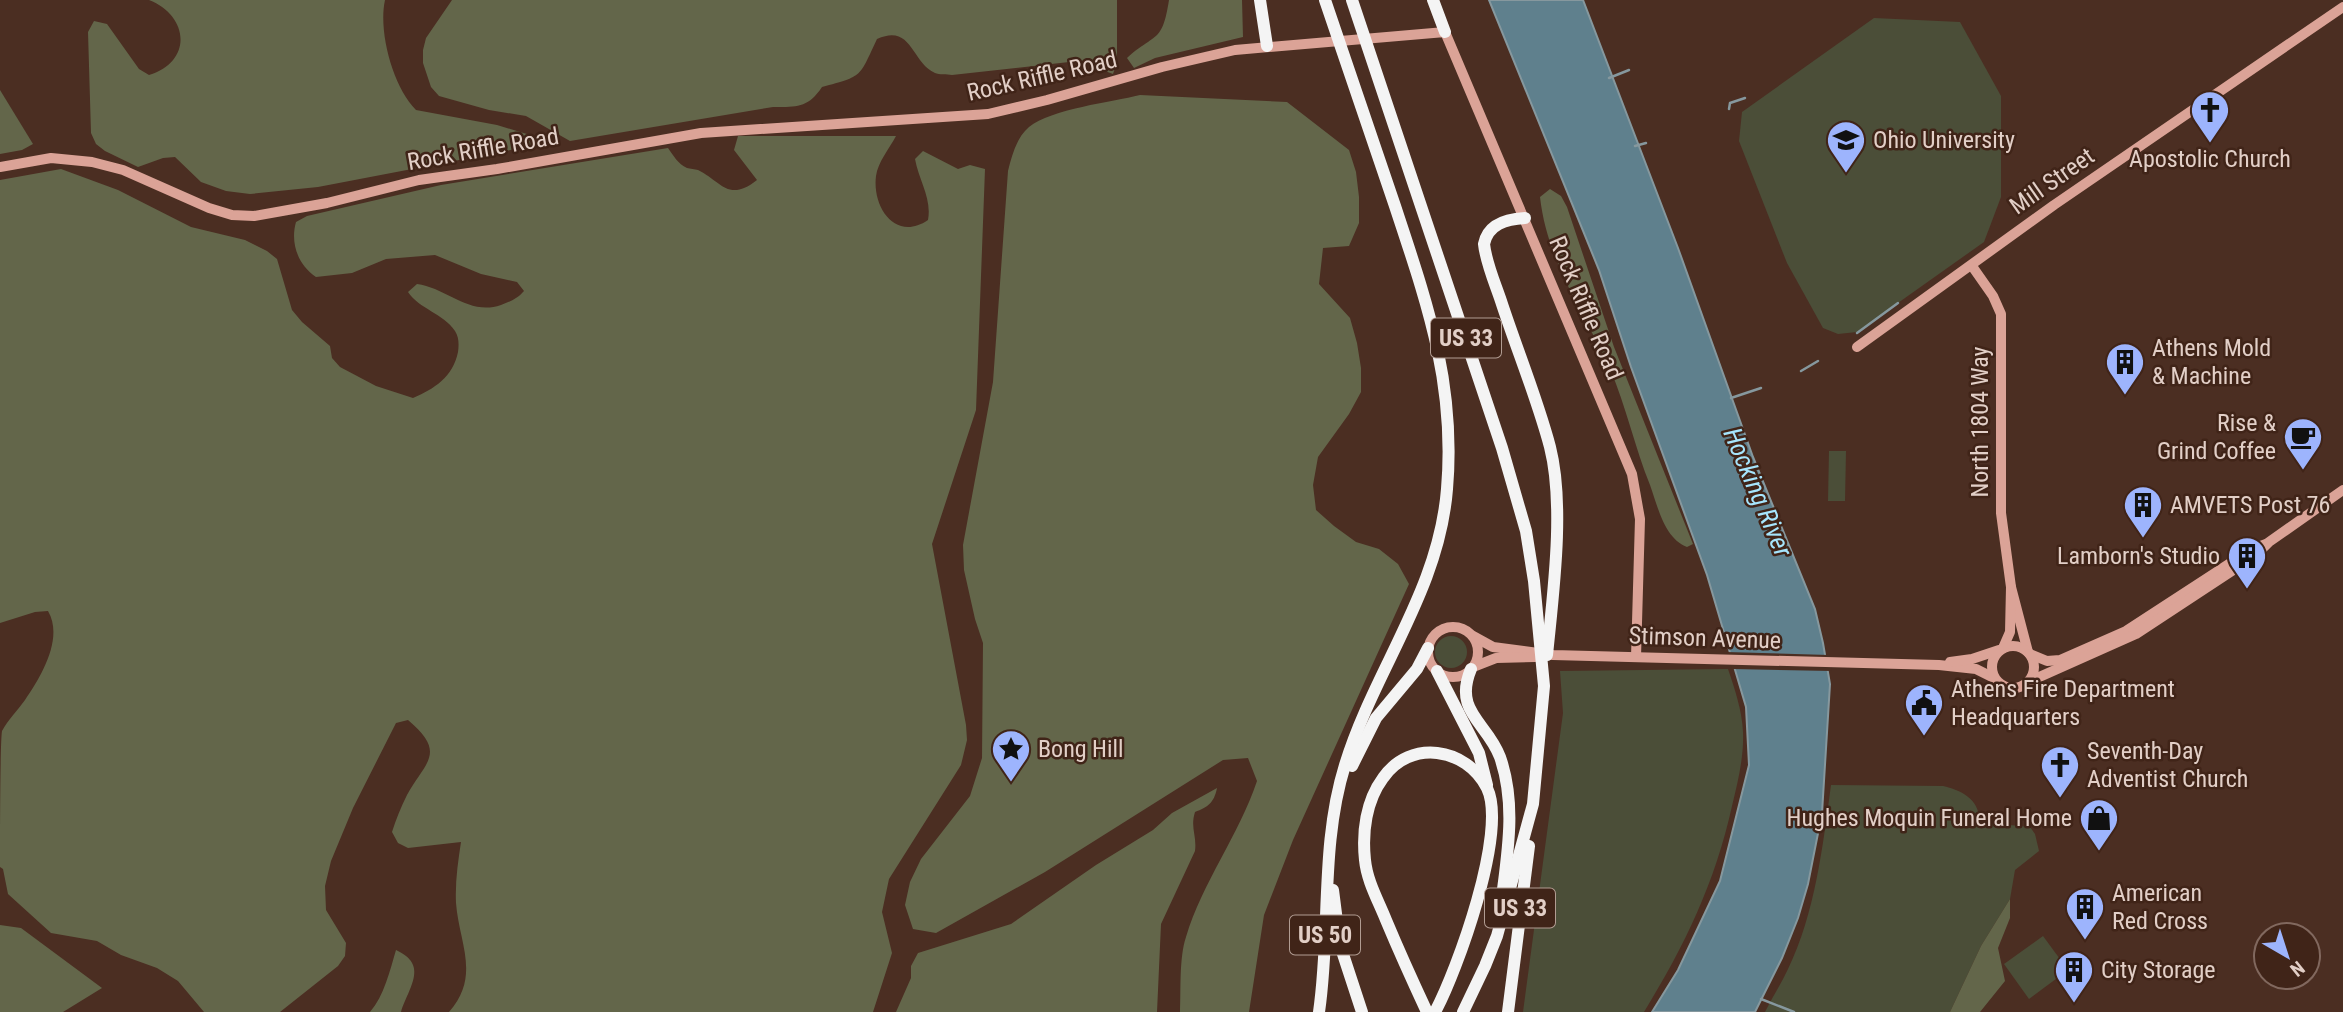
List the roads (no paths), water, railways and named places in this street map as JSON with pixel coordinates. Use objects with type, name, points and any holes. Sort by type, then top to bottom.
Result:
[{"type":"highway","points":[[1260,0],[1267,46]]},
{"type":"highway","name":"US 33","points":[[1325,0],[1430,311],[1447,399],[1447,491],[1432,567],[1416,606],[1362,716],[1344,766],[1335,808],[1330,858],[1340,945],[1362,1012]]},
{"type":"highway","name":"US 33","points":[[1352,0],[1509,470],[1526,531],[1544,622],[1544,687],[1508,1012]]},
{"type":"highway","points":[[1433,0],[1445,32]]},
{"type":"highway","points":[[1525,218],[1511,219],[1494,226],[1487,234],[1484,244],[1544,425],[1555,472],[1557,497],[1544,622]]},
{"type":"highway","points":[[1335,808],[1366,734],[1384,706],[1417,669],[1428,648]]},
{"type":"highway","points":[[1472,668],[1465,686],[1466,701],[1499,755],[1510,808],[1508,853],[1497,936]]},
{"type":"highway","points":[[1435,1012],[1458,962],[1478,901],[1491,830],[1491,803],[1479,753],[1437,671]]},
{"type":"highway","points":[[1427,1012],[1368,875],[1364,852],[1369,807],[1382,778],[1395,765],[1413,755],[1434,751],[1463,761],[1488,790]]},
{"type":"highway","points":[[1463,1012],[1497,936],[1533,804]]},
{"type":"highway","name":"US 50","points":[[1318,1012],[1330,858]]},
{"type":"street","name":"Mill Street","points":[[1857,347],[2054,205],[2343,7]]},
{"type":"street","name":"Rock Riffle Road","points":[[0,167],[51,159],[92,162],[123,170],[209,208],[232,215],[254,216],[327,203],[419,180],[701,133],[988,114],[1172,64],[1235,50],[1445,32],[1632,474],[1640,519],[1636,657]]},
{"type":"street","name":"North 1804 Way","points":[[1972,266],[1993,296],[2001,314],[2000,498],[2011,587],[2010,632],[2002,649]]},
{"type":"street","points":[[2269,542],[2252,549],[2126,631],[2060,660],[2047,661],[2017,646],[2002,649],[1992,663],[1994,678],[2001,685],[2020,687],[2136,634],[2256,555],[2269,542],[2343,490]]},
{"type":"street","name":"North 1804 Way","points":[[2011,587],[2029,653]]},
{"type":"street","points":[[1472,668],[1478,652],[1473,636],[1461,628],[1445,628],[1433,636],[1428,648],[1429,661],[1437,671],[1453,677],[1461,676],[1496,658],[1553,655]]},
{"type":"street","name":"Stimson Avenue","points":[[1473,636],[1493,647],[1553,655],[1939,666],[1976,669],[1994,678]]},
{"type":"street","name":"Stimson Avenue","points":[[1939,666],[2002,649]]},
{"type":"street","points":[[2028,682],[2034,670],[2029,653]]},
{"type":"water","name":"Hocking River","points":[[1489,0],[1583,0],[1678,248],[1753,457],[1815,609],[1830,684],[1822,813],[1808,884],[1798,918],[1755,1012],[1652,1012],[1678,970],[1720,881],[1749,765],[1746,707],[1707,575],[1631,367],[1599,270]]},
{"type":"waterway","points":[[1609,78],[1629,70]]},
{"type":"waterway","points":[[1729,109],[1730,103],[1745,98]]},
{"type":"waterway","points":[[1635,146],[1646,143]]},
{"type":"waterway","points":[[1857,333],[1898,303]]},
{"type":"waterway","points":[[1801,371],[1818,361]]},
{"type":"waterway","points":[[1731,398],[1761,388]]},
{"type":"waterway","points":[[1761,999],[1794,1012]]},
{"type":"place","name":"Apostolic Church","points":[[2210,144]]},
{"type":"place","name":"Ohio University","points":[[1846,174]]},
{"type":"place","name":"Athens Mold & Machine","points":[[2125,396]]},
{"type":"place","name":"Rise & Grind Coffee","points":[[2303,471]]},
{"type":"place","name":"AMVETS Post 76","points":[[2143,539]]},
{"type":"place","name":"Lamborn's Studio","points":[[2247,590]]},
{"type":"place","name":"Athens Fire Department Headquarters","points":[[1924,737]]},
{"type":"place","name":"Bong Hill","points":[[1011,783]]},
{"type":"place","name":"Seventh-Day Adventist Church","points":[[2060,799]]},
{"type":"place","name":"Hughes Moquin Funeral Home","points":[[2099,852]]},
{"type":"place","name":"American Red Cross","points":[[2085,941]]},
{"type":"place","name":"City Storage","points":[[2074,1004]]}]
